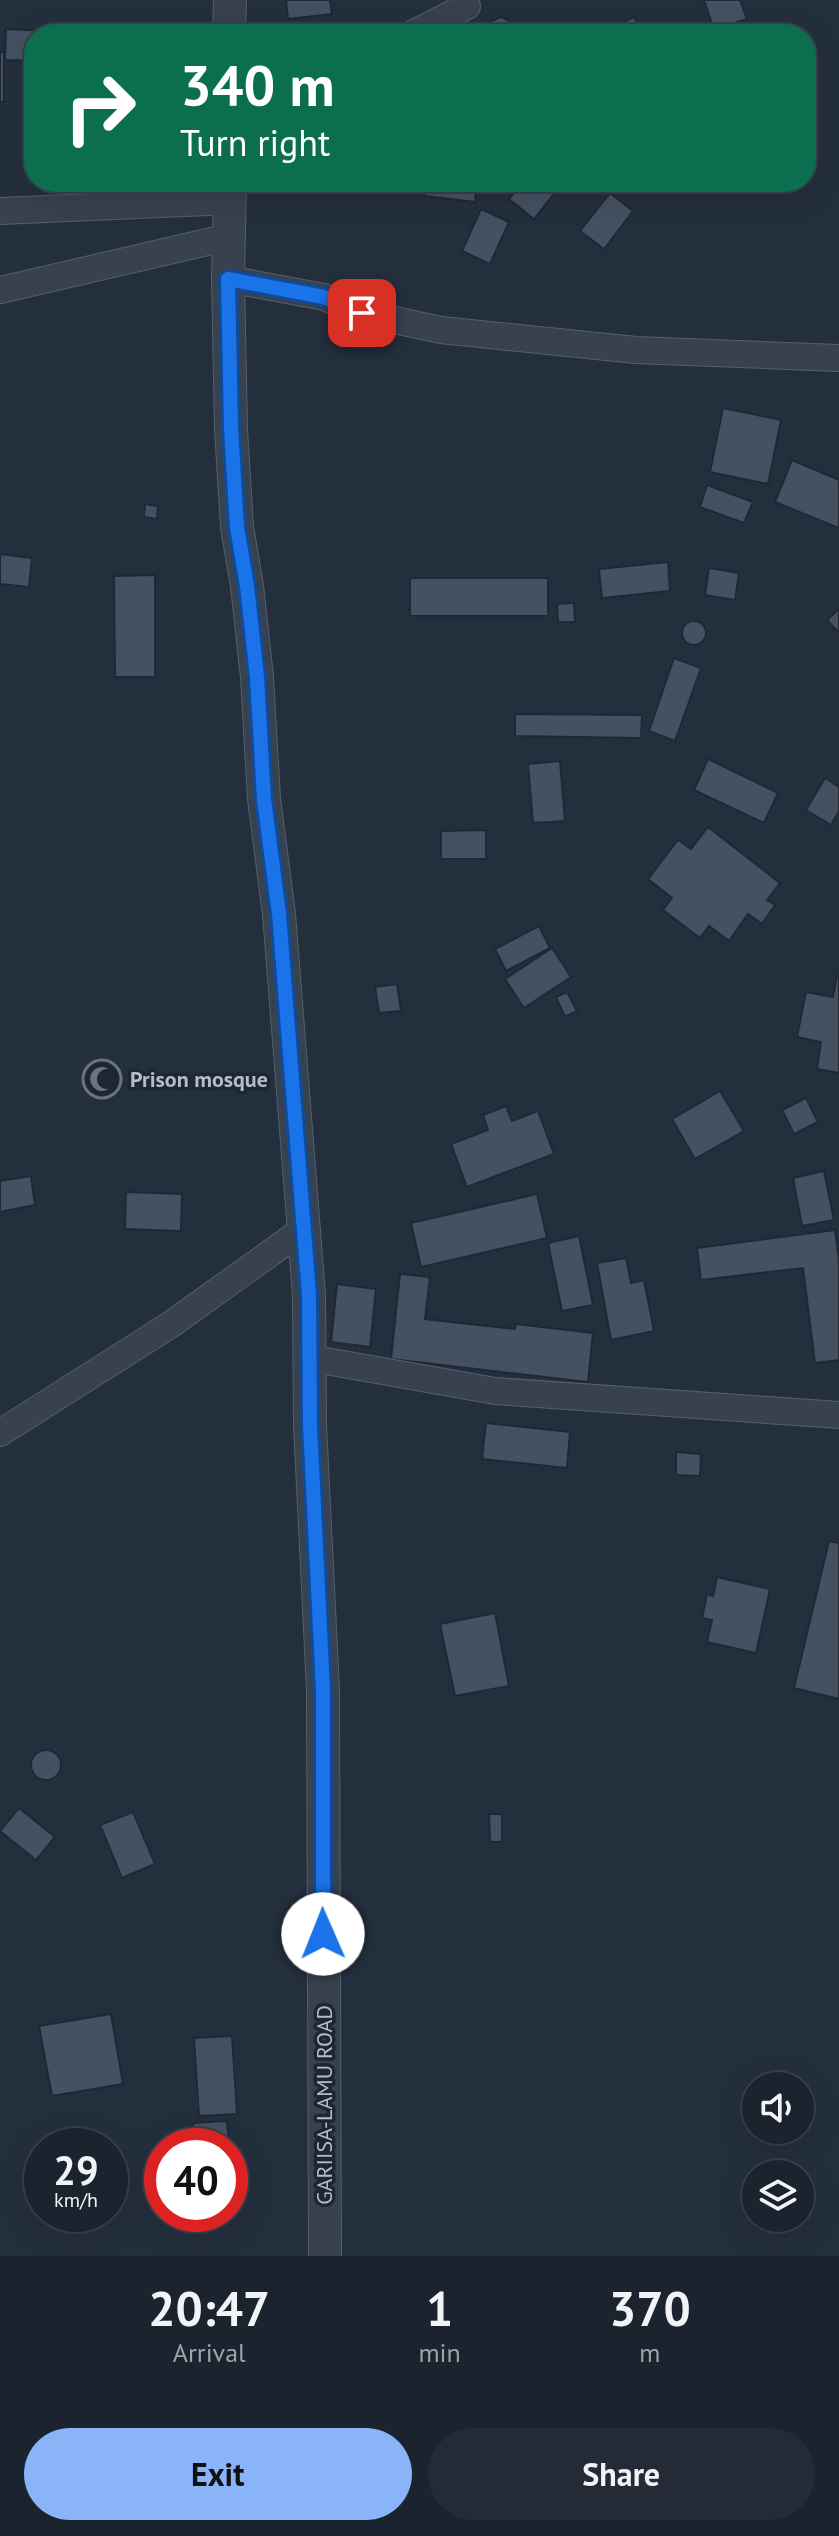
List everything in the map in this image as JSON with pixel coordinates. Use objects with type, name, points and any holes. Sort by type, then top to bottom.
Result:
[{"type":"street","points":[[229,24],[230,0]]},
{"type":"street","points":[[432,24],[467,6]]},
{"type":"street","points":[[0,211],[231,192]]},
{"type":"street","name":"GARIISA-LAMU ROAD","points":[[231,192],[228,279],[231,429],[237,527],[257,677],[264,799],[279,914],[309,1295],[310,1425],[323,1690],[325,2256]]},
{"type":"street","points":[[0,290],[229,237]]},
{"type":"street","points":[[228,279],[324,297],[362,313],[441,330],[636,350],[839,358]]},
{"type":"street","points":[[0,1433],[170,1325],[304,1229]]},
{"type":"street","points":[[309,1358],[495,1391],[839,1415]]},
{"type":"building","points":[[286,0],[330,0],[332,14],[288,19]]},
{"type":"building","points":[[704,0],[740,0],[747,19],[732,24],[712,24]]},
{"type":"building","points":[[501,17],[515,24],[488,24]]},
{"type":"building","points":[[634,17],[638,24],[619,24]]},
{"type":"building","points":[[6,29],[24,30],[24,61],[5,60]]},
{"type":"building","points":[[0,52],[4,52],[4,102],[0,102]]},
{"type":"building","points":[[426,192],[476,192],[475,202],[425,196]]},
{"type":"building","points":[[515,192],[555,192],[534,219],[509,199]]},
{"type":"building","points":[[610,193],[633,211],[604,249],[580,231]]},
{"type":"building","points":[[481,209],[509,222],[490,264],[462,251]]},
{"type":"building","points":[[723,408],[781,420],[768,484],[710,472]]},
{"type":"building","points":[[792,460],[839,480],[839,528],[775,502]]},
{"type":"building","points":[[707,485],[753,502],[744,523],[700,507]]},
{"type":"building","points":[[145,504],[158,506],[157,519],[144,517]]},
{"type":"building","points":[[0,554],[32,558],[29,587],[0,584]]},
{"type":"building","points":[[668,562],[670,591],[602,598],[599,569]]},
{"type":"building","points":[[709,568],[739,573],[735,600],[705,595]]},
{"type":"building","points":[[155,575],[155,677],[115,677],[114,576]]},
{"type":"building","points":[[410,578],[548,578],[548,616],[410,616]]},
{"type":"building","points":[[574,603],[575,622],[558,622],[557,604]]},
{"type":"building","points":[[839,609],[839,633],[827,620]]},
{"type":"building","points":[[694,621],[705,628],[706,633],[699,644],[694,645],[683,638],[682,633],[689,622]]},
{"type":"building","points":[[674,658],[701,668],[675,741],[649,731]]},
{"type":"building","points":[[515,714],[642,715],[641,738],[515,736]]},
{"type":"building","points":[[708,759],[778,793],[764,823],[694,790]]},
{"type":"building","points":[[560,761],[565,821],[533,823],[528,764]]},
{"type":"building","points":[[825,778],[839,787],[839,811],[831,825],[806,810]]},
{"type":"building","points":[[708,827],[780,883],[767,900],[775,905],[762,924],[748,914],[729,941],[709,926],[700,938],[663,910],[672,898],[648,879],[678,840],[691,849]]},
{"type":"building","points":[[486,830],[486,859],[441,859],[441,831]]},
{"type":"building","points":[[539,926],[550,948],[506,971],[495,949]]},
{"type":"building","points":[[552,948],[571,977],[524,1008],[505,979]]},
{"type":"building","points":[[837,975],[839,1073],[817,1069],[821,1042],[797,1037],[806,992],[833,997]]},
{"type":"building","points":[[397,984],[401,1011],[379,1013],[375,987]]},
{"type":"building","points":[[567,992],[577,1011],[565,1017],[556,997]]},
{"type":"building","points":[[720,1091],[744,1131],[695,1159],[672,1119]]},
{"type":"building","points":[[806,1098],[818,1122],[794,1134],[782,1110]]},
{"type":"building","points":[[506,1106],[512,1121],[538,1111],[554,1154],[467,1187],[451,1144],[488,1130],[483,1115]]},
{"type":"building","points":[[824,1171],[834,1220],[802,1226],[793,1178]]},
{"type":"building","points":[[31,1176],[35,1205],[0,1212],[0,1181]]},
{"type":"building","points":[[126,1192],[182,1194],[181,1231],[125,1229]]},
{"type":"building","points":[[537,1194],[547,1238],[421,1267],[411,1223]]},
{"type":"building","points":[[835,1230],[839,1260],[839,1360],[815,1363],[803,1268],[701,1280],[697,1248]]},
{"type":"building","points":[[579,1236],[593,1305],[562,1311],[548,1243]]},
{"type":"building","points":[[626,1258],[631,1283],[644,1280],[654,1331],[611,1340],[597,1263]]},
{"type":"building","points":[[400,1274],[430,1277],[425,1319],[515,1329],[516,1324],[593,1333],[588,1382],[391,1359]]},
{"type":"building","points":[[337,1284],[376,1289],[370,1347],[331,1342]]},
{"type":"building","points":[[486,1423],[570,1432],[567,1468],[482,1459]]},
{"type":"building","points":[[676,1452],[701,1454],[700,1476],[676,1475]]},
{"type":"building","points":[[829,1541],[839,1543],[839,1699],[794,1688]]},
{"type":"building","points":[[717,1577],[770,1589],[756,1653],[707,1642],[712,1620],[702,1618],[707,1594],[713,1596]]},
{"type":"building","points":[[495,1613],[509,1686],[455,1696],[440,1624]]},
{"type":"building","points":[[46,1750],[52,1751],[60,1759],[60,1771],[52,1779],[46,1780],[40,1779],[32,1771],[31,1765],[32,1759],[40,1751]]},
{"type":"building","points":[[19,1808],[55,1837],[36,1860],[0,1831]]},
{"type":"building","points":[[133,1812],[155,1864],[122,1878],[100,1825]]},
{"type":"building","points":[[489,1814],[502,1814],[502,1842],[490,1842]]},
{"type":"building","points":[[111,2014],[123,2084],[52,2096],[39,2026]]},
{"type":"building","points":[[232,2036],[237,2114],[199,2116],[194,2038]]},
{"type":"building","points":[[227,2121],[228,2128],[193,2128],[193,2123]]},
{"type":"place","name":"Prison mosque","points":[[102,1079]]},
{"type":"route","points":[[323,1934],[323,1690],[310,1425],[309,1295],[279,914],[264,799],[257,677],[237,527],[231,429],[228,279],[324,297],[362,313]]}]
